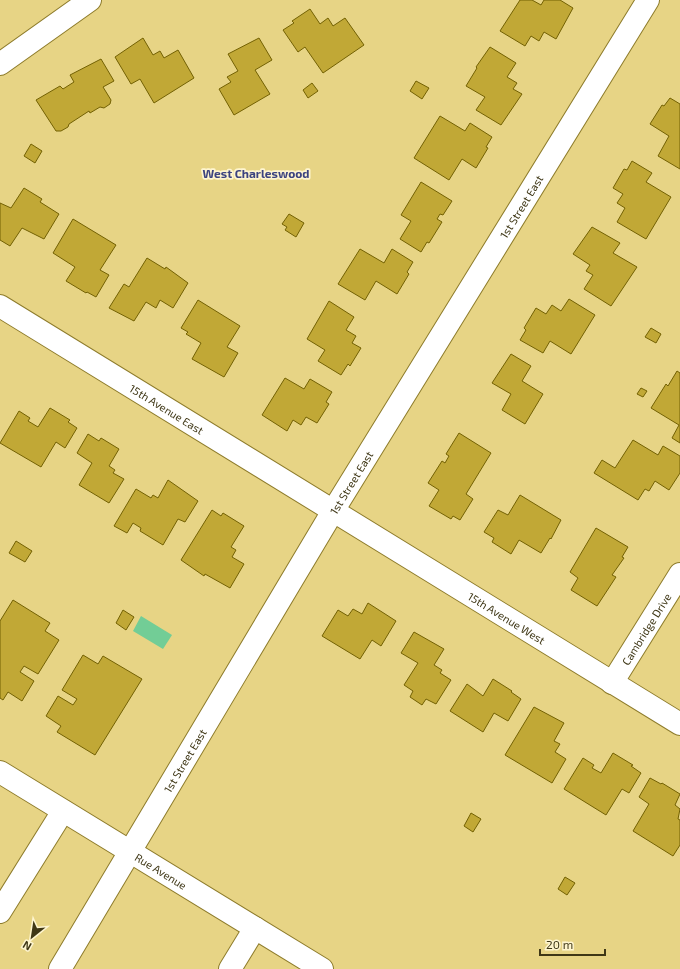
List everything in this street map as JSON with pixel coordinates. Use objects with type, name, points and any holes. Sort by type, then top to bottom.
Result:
[{"type":"street","points":[[0,64],[90,0]]},
{"type":"street","name":"1st Street East","points":[[60,969],[333,511],[648,0]]},
{"type":"street","name":"15th Avenue East","points":[[0,306],[333,511]]},
{"type":"street","name":"15th Avenue West","points":[[333,511],[680,724]]},
{"type":"street","name":"Cambridge Drive","points":[[612,683],[680,574]]},
{"type":"street","name":"Rue Avenue","points":[[0,772],[322,969]]},
{"type":"street","points":[[0,912],[63,810]]},
{"type":"street","points":[[230,969],[255,928]]},
{"type":"green space","points":[[141,616],[172,635],[163,649],[133,631]]},
{"type":"building","points":[[520,0],[532,0],[541,5],[544,0],[560,0],[573,8],[556,39],[544,32],[539,41],[531,36],[525,46],[500,31]]},
{"type":"building","points":[[310,9],[320,24],[328,18],[333,26],[345,18],[364,45],[323,73],[305,47],[298,52],[283,30],[294,23],[292,21]]},
{"type":"building","points":[[143,38],[153,55],[160,51],[164,58],[178,50],[194,78],[154,103],[140,79],[131,84],[115,57]]},
{"type":"building","points":[[259,38],[272,60],[255,70],[270,94],[234,115],[219,89],[231,82],[227,77],[238,71],[228,54]]},
{"type":"building","points":[[490,47],[516,63],[507,77],[517,83],[513,89],[522,94],[501,125],[476,110],[485,97],[466,86],[477,68],[476,67]]},
{"type":"building","points":[[101,59],[114,81],[103,87],[111,100],[110,104],[104,108],[100,107],[90,113],[89,111],[69,124],[68,127],[61,131],[56,131],[36,100],[60,86],[63,89],[74,82],[70,75]]},
{"type":"building","points":[[416,81],[429,88],[422,99],[410,91]]},
{"type":"building","points":[[312,83],[318,91],[308,98],[303,90]]},
{"type":"building","points":[[670,98],[680,104],[680,169],[658,156],[669,136],[650,124],[662,105],[664,106]]},
{"type":"building","points":[[440,116],[465,131],[470,123],[492,137],[486,147],[488,148],[476,168],[462,159],[449,180],[414,158]]},
{"type":"building","points":[[31,144],[42,151],[35,163],[24,156]]},
{"type":"building","points":[[632,161],[652,173],[646,182],[671,197],[646,239],[617,222],[625,208],[617,203],[623,194],[613,188],[624,169],[627,170]]},
{"type":"building","points":[[421,182],[452,201],[443,215],[440,214],[437,219],[442,222],[429,243],[427,242],[421,252],[400,239],[411,221],[401,215]]},
{"type":"building","points":[[24,188],[42,199],[40,202],[59,214],[44,239],[22,228],[10,246],[0,240],[0,203],[11,208]]},
{"type":"building","points":[[289,214],[304,223],[296,237],[285,230],[287,227],[282,224]]},
{"type":"building","points":[[73,219],[116,245],[100,270],[109,275],[96,297],[66,281],[75,267],[53,253]]},
{"type":"building","points":[[592,227],[620,243],[613,253],[637,267],[611,306],[584,289],[593,275],[586,271],[590,265],[573,254]]},
{"type":"building","points":[[360,249],[384,263],[392,249],[413,262],[407,272],[409,274],[397,294],[376,281],[365,300],[338,284]]},
{"type":"building","points":[[147,258],[165,269],[166,267],[188,283],[173,308],[160,300],[156,308],[146,302],[134,321],[109,308],[124,284],[129,287]]},
{"type":"building","points":[[569,299],[595,315],[571,354],[550,341],[543,353],[520,340],[526,330],[524,328],[536,308],[546,314],[552,305],[561,311]]},
{"type":"building","points":[[198,300],[240,326],[227,347],[238,353],[224,377],[192,359],[201,343],[186,334],[188,332],[181,328]]},
{"type":"building","points":[[329,301],[354,317],[346,330],[356,336],[352,343],[361,348],[350,366],[348,364],[341,375],[318,361],[325,350],[307,339]]},
{"type":"building","points":[[651,328],[661,334],[656,343],[645,337]]},
{"type":"building","points":[[511,354],[531,366],[522,381],[543,394],[525,424],[502,410],[511,394],[492,383]]},
{"type":"building","points":[[677,371],[680,373],[680,443],[672,438],[679,425],[651,408],[666,384],[668,386]]},
{"type":"building","points":[[285,378],[304,389],[310,379],[332,392],[326,402],[329,404],[317,423],[306,417],[301,425],[293,420],[287,431],[262,415]]},
{"type":"building","points":[[641,388],[647,391],[643,397],[637,394]]},
{"type":"building","points":[[50,408],[70,420],[68,422],[77,428],[65,448],[56,442],[41,467],[0,443],[19,411],[30,418],[28,421],[38,427]]},
{"type":"building","points":[[459,433],[491,453],[466,494],[473,499],[460,520],[453,516],[451,519],[429,506],[439,490],[428,483],[442,461],[445,463],[449,456],[446,454]]},
{"type":"building","points":[[88,434],[99,441],[101,438],[119,449],[109,466],[115,470],[113,473],[124,479],[109,503],[79,485],[92,463],[77,453]]},
{"type":"building","points":[[633,440],[658,455],[663,446],[680,456],[680,473],[669,490],[655,481],[649,491],[645,489],[638,500],[594,473],[602,460],[615,468]]},
{"type":"building","points":[[168,480],[198,501],[185,522],[178,519],[163,545],[140,531],[141,528],[133,523],[127,533],[114,526],[136,489],[151,498],[153,495],[158,498]]},
{"type":"building","points":[[520,495],[561,520],[551,539],[550,538],[541,553],[519,540],[511,554],[492,542],[494,538],[484,532],[498,510],[508,515]]},
{"type":"building","points":[[212,510],[221,516],[223,513],[244,526],[231,547],[236,550],[232,557],[244,564],[230,588],[205,574],[204,576],[181,560]]},
{"type":"building","points":[[596,528],[628,547],[622,557],[624,558],[612,575],[616,577],[597,606],[571,590],[578,578],[570,572]]},
{"type":"building","points":[[16,541],[32,551],[25,562],[9,553]]},
{"type":"building","points":[[13,600],[50,623],[45,631],[59,640],[38,674],[24,666],[20,672],[34,681],[22,701],[8,692],[3,700],[0,698],[0,621]]},
{"type":"building","points":[[368,603],[396,621],[381,646],[372,640],[360,659],[322,636],[338,610],[348,616],[353,609],[362,614]]},
{"type":"building","points":[[123,610],[134,617],[126,630],[116,623]]},
{"type":"building","points":[[414,632],[444,649],[434,665],[442,670],[440,673],[451,680],[436,704],[426,699],[422,705],[410,697],[413,691],[404,685],[418,663],[401,653]]},
{"type":"building","points":[[83,655],[98,664],[103,656],[142,679],[95,755],[57,732],[61,726],[46,716],[58,696],[73,705],[77,699],[62,690]]},
{"type":"building","points":[[493,679],[512,691],[511,692],[521,699],[508,721],[494,713],[483,732],[450,711],[467,684],[483,696]]},
{"type":"building","points":[[534,707],[564,723],[554,741],[560,744],[555,752],[566,759],[552,783],[505,755]]},
{"type":"building","points":[[613,753],[633,765],[631,766],[641,773],[629,793],[622,789],[606,815],[564,789],[583,758],[594,765],[592,768],[601,773]]},
{"type":"building","points":[[650,778],[661,784],[662,783],[680,794],[675,805],[680,809],[678,819],[680,820],[680,845],[673,856],[633,831],[649,804],[639,797]]},
{"type":"building","points":[[471,813],[481,819],[473,832],[464,826]]},
{"type":"building","points":[[565,877],[575,883],[567,895],[558,889]]},
{"type":"district","name":"West Charleswood","points":[[256,173]]}]
